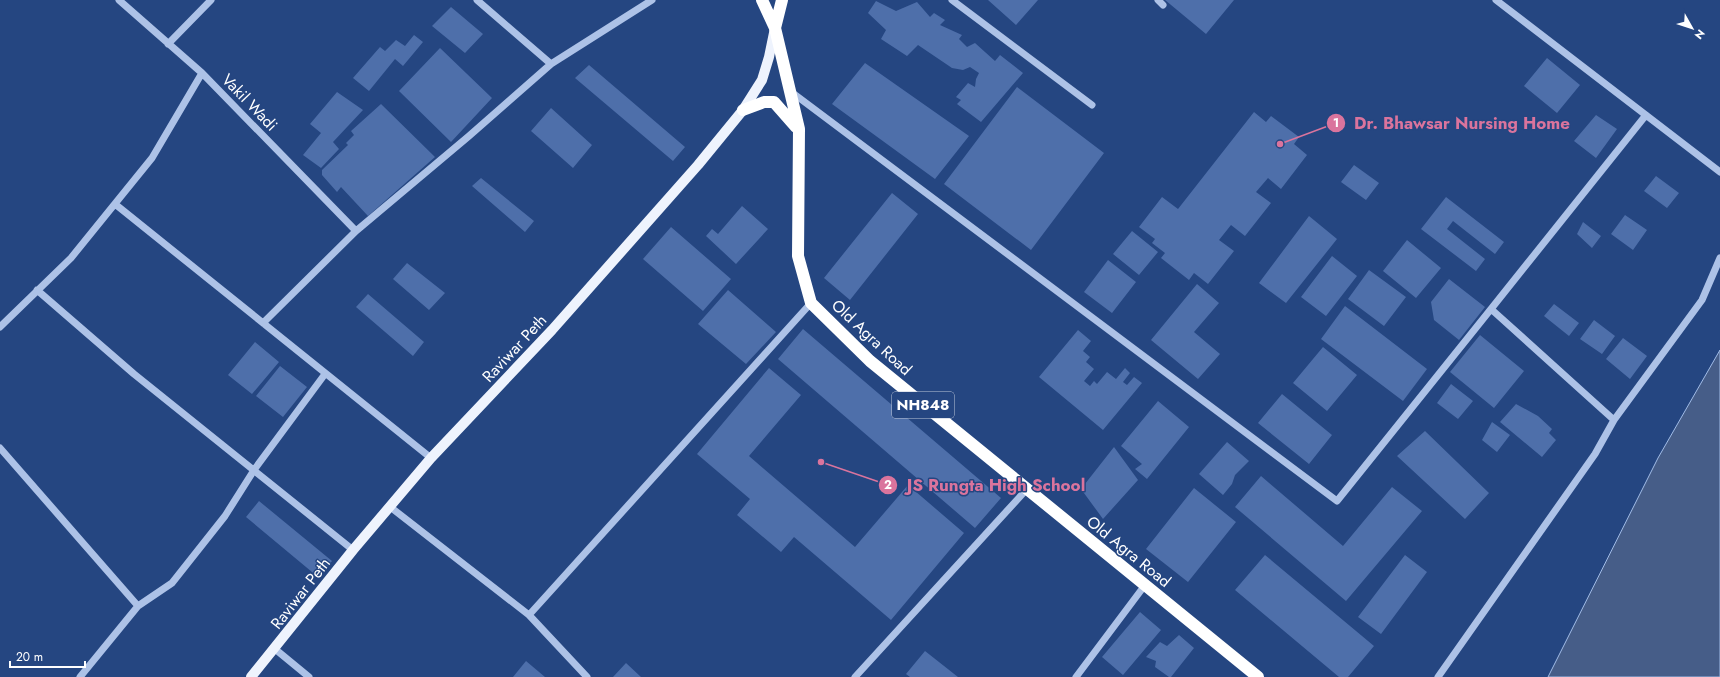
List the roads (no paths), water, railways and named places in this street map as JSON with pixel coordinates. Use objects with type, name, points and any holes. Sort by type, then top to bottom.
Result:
[{"type":"highway","name":"Old Agra Road","points":[[762,0],[775,28],[799,129],[798,256],[811,303],[870,361],[1258,677]]},
{"type":"highway","name":"Old Agra Road","points":[[775,28],[782,0]]},
{"type":"highway","points":[[743,110],[764,102],[774,102],[799,129]]},
{"type":"main road","name":"Raviwar Peth","points":[[252,677],[389,506],[431,458],[552,330],[698,165],[743,110],[762,80],[769,57],[775,28]]},
{"type":"street","name":"Vakil Wadi","points":[[119,0],[202,73],[356,231]]},
{"type":"street","points":[[168,44],[211,0]]},
{"type":"street","points":[[477,0],[551,64]]},
{"type":"street","points":[[263,323],[356,231],[469,136],[551,64],[652,0]]},
{"type":"street","points":[[952,0],[1092,105]]},
{"type":"street","points":[[1496,0],[1720,172]]},
{"type":"street","points":[[0,327],[71,258],[152,158],[202,73]]},
{"type":"street","points":[[789,90],[1337,501],[1646,115]]},
{"type":"street","points":[[115,204],[431,458]]},
{"type":"street","points":[[1438,677],[1594,454],[1614,420],[1702,300],[1720,258]]},
{"type":"street","points":[[38,290],[134,374],[353,550]]},
{"type":"street","points":[[530,615],[811,303]]},
{"type":"street","points":[[1491,309],[1614,420]]},
{"type":"street","points":[[80,677],[138,606],[172,583],[225,516],[254,470],[325,374]]},
{"type":"street","points":[[0,448],[138,606]]},
{"type":"street","points":[[856,677],[1027,489]]},
{"type":"street","points":[[389,506],[530,615],[587,677]]},
{"type":"street","points":[[1076,677],[1145,585]]},
{"type":"street","points":[[275,649],[309,677]]},
{"type":"water","points":[[1720,350],[1720,677],[1548,677],[1658,458]]},
{"type":"place","name":"Dr. Bhawsar Nursing Home","points":[[1280,144]]},
{"type":"place","name":"JS Rungta High School","points":[[821,462]]}]
